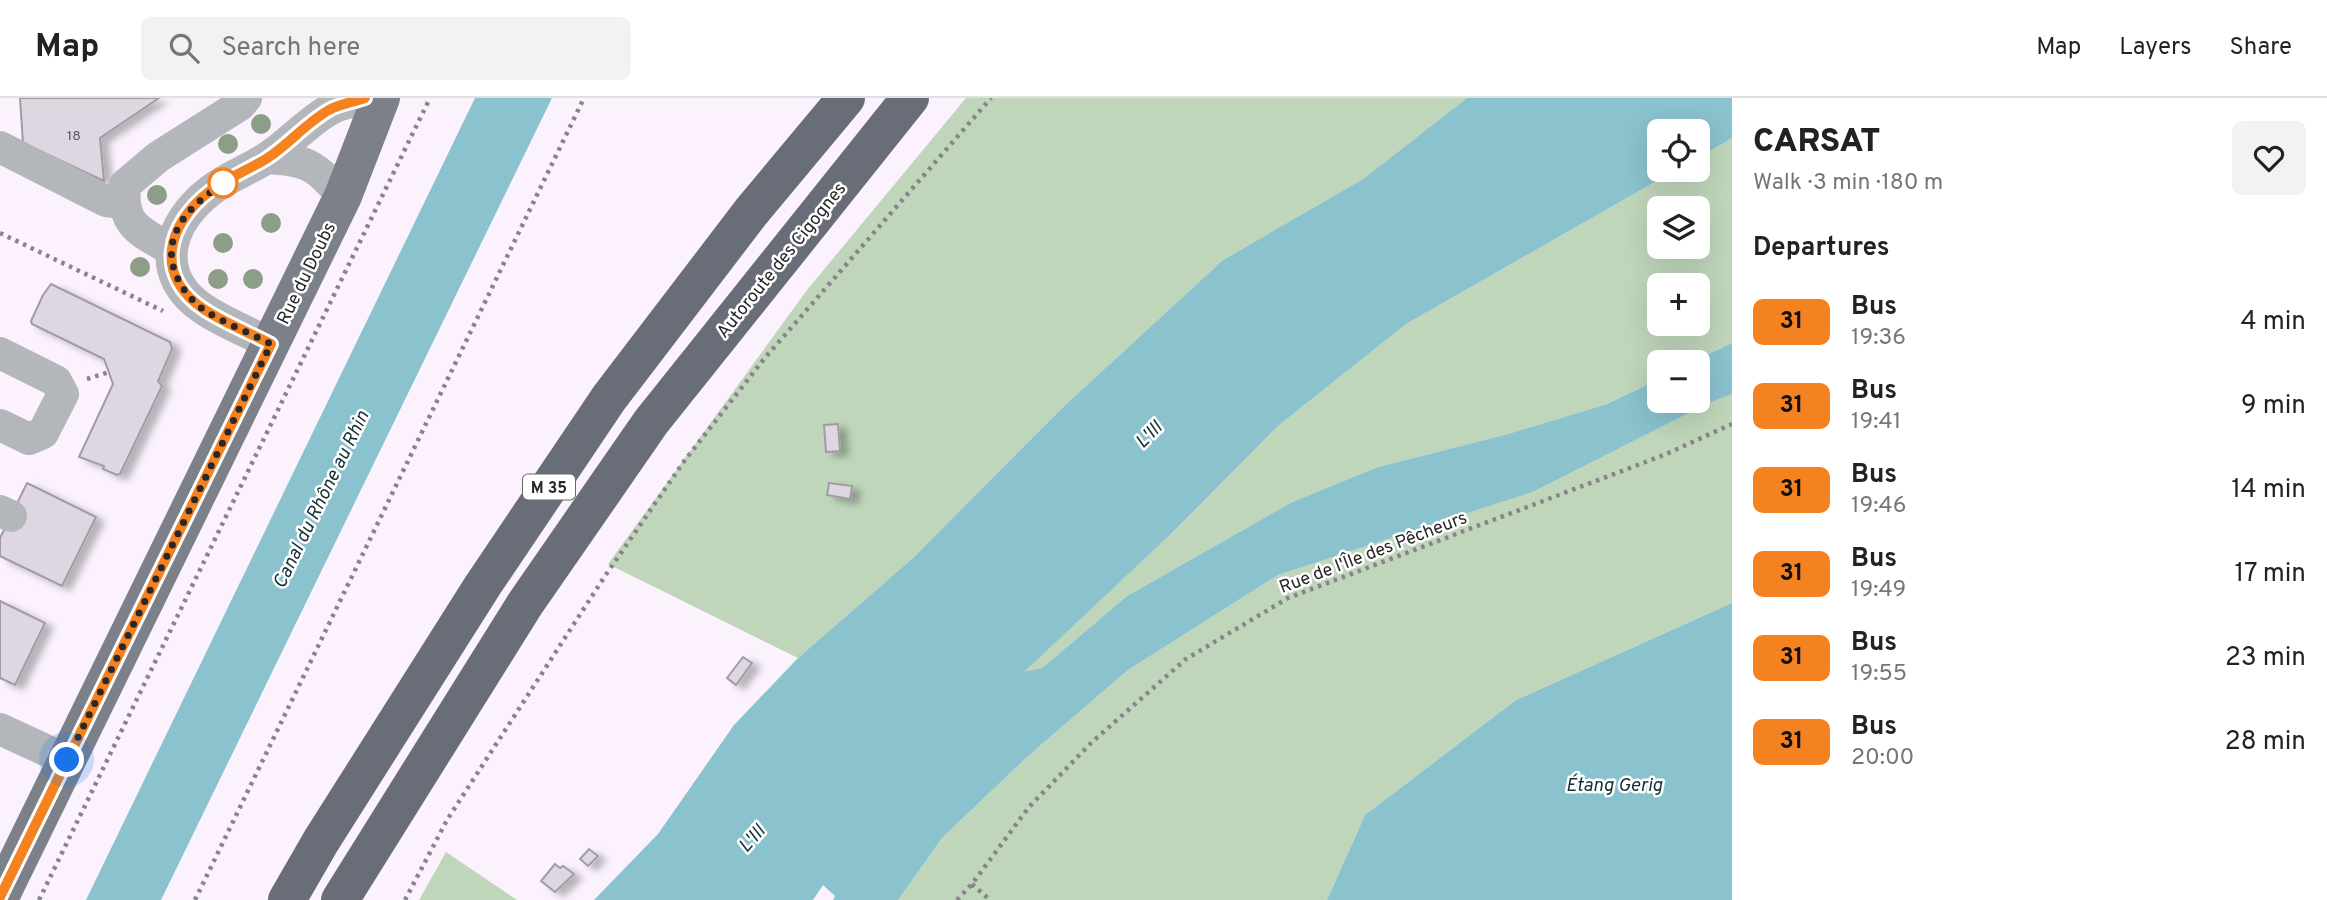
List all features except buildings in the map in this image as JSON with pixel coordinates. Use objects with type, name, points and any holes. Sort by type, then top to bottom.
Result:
[{"type":"highway","name":"M 35","points":[[288,900],[321,841],[483,585],[609,398],[751,212],[846,98]]},
{"type":"highway","name":"Autoroute des Cigognes","points":[[340,900],[524,604],[651,422],[910,98]]},
{"type":"main road","name":"Rue du Doubs","points":[[0,897],[343,196],[381,98]]},
{"type":"street","points":[[170,249],[144,234],[128,219],[123,203],[125,186],[134,175],[240,105],[246,98]]},
{"type":"street","points":[[271,344],[204,310],[184,291],[172,267],[170,249],[174,234],[183,216],[210,191],[267,158],[330,109],[365,98]]},
{"type":"street","points":[[0,148],[106,201],[123,203]]},
{"type":"street","points":[[267,158],[293,159],[310,165],[321,172],[343,196]]},
{"type":"street","points":[[0,353],[56,381],[63,394],[43,433],[29,439],[0,425]]},
{"type":"street","points":[[0,729],[67,760]]},
{"type":"path","points":[[39,900],[430,98]]},
{"type":"path","points":[[195,900],[584,98]]},
{"type":"path","points":[[405,900],[447,820],[604,576],[685,460],[764,359],[991,98]]},
{"type":"path","points":[[0,233],[163,311]]},
{"type":"path","name":"Rue de l'Île des Pêcheurs","points":[[957,900],[1029,807],[1092,742],[1186,659],[1289,598],[1664,455],[1732,424]]},
{"type":"path","points":[[972,884],[990,900]]},
{"type":"green space","points":[[966,98],[1467,98],[1363,179],[1223,260],[1061,409],[913,558],[798,658],[608,564],[807,290]]},
{"type":"green space","points":[[1732,138],[1732,343],[1710,353],[1710,350],[1647,350],[1647,385],[1607,404],[1508,434],[1378,467],[1292,502],[1127,596],[1042,668],[1022,673],[1172,533],[1278,426],[1406,324],[1655,182],[1710,182],[1710,151]]},
{"type":"green space","points":[[1732,394],[1732,603],[1516,700],[1365,815],[1327,900],[898,900],[942,838],[1027,757],[1128,670],[1278,575],[1531,492],[1689,413],[1710,413],[1710,403]]},
{"type":"green space","points":[[446,852],[517,900],[419,900]]},
{"type":"water","name":"Canal du Rhône au Rhin","points":[[475,98],[552,98],[161,900],[86,900]]},
{"type":"water","name":"L'Ill","points":[[1467,98],[1732,98],[1732,138],[1710,151],[1710,119],[1647,119],[1647,182],[1655,182],[1406,324],[1278,426],[1172,533],[1024,672],[1042,668],[1127,596],[1292,502],[1378,467],[1508,434],[1607,404],[1647,385],[1647,413],[1689,413],[1532,492],[1278,575],[1128,670],[1027,757],[942,838],[898,900],[833,900],[835,896],[823,885],[813,900],[594,900],[658,834],[734,725],[798,658],[913,558],[1061,409],[1223,260],[1363,179]]},
{"type":"water","points":[[1732,343],[1732,394],[1710,403],[1710,353]]},
{"type":"water","name":"Étang Gerig","points":[[1732,603],[1732,900],[1327,900],[1365,815],[1516,700]]},
{"type":"bus line","name":"31","points":[[0,897],[271,344],[204,310],[184,291],[172,267],[170,249],[174,234],[183,216],[210,191],[267,158],[330,109],[365,98]]},
{"type":"route","points":[[67,760],[271,344],[204,310],[184,291],[172,267],[170,249],[183,216],[210,191],[229,180],[223,183]]}]
